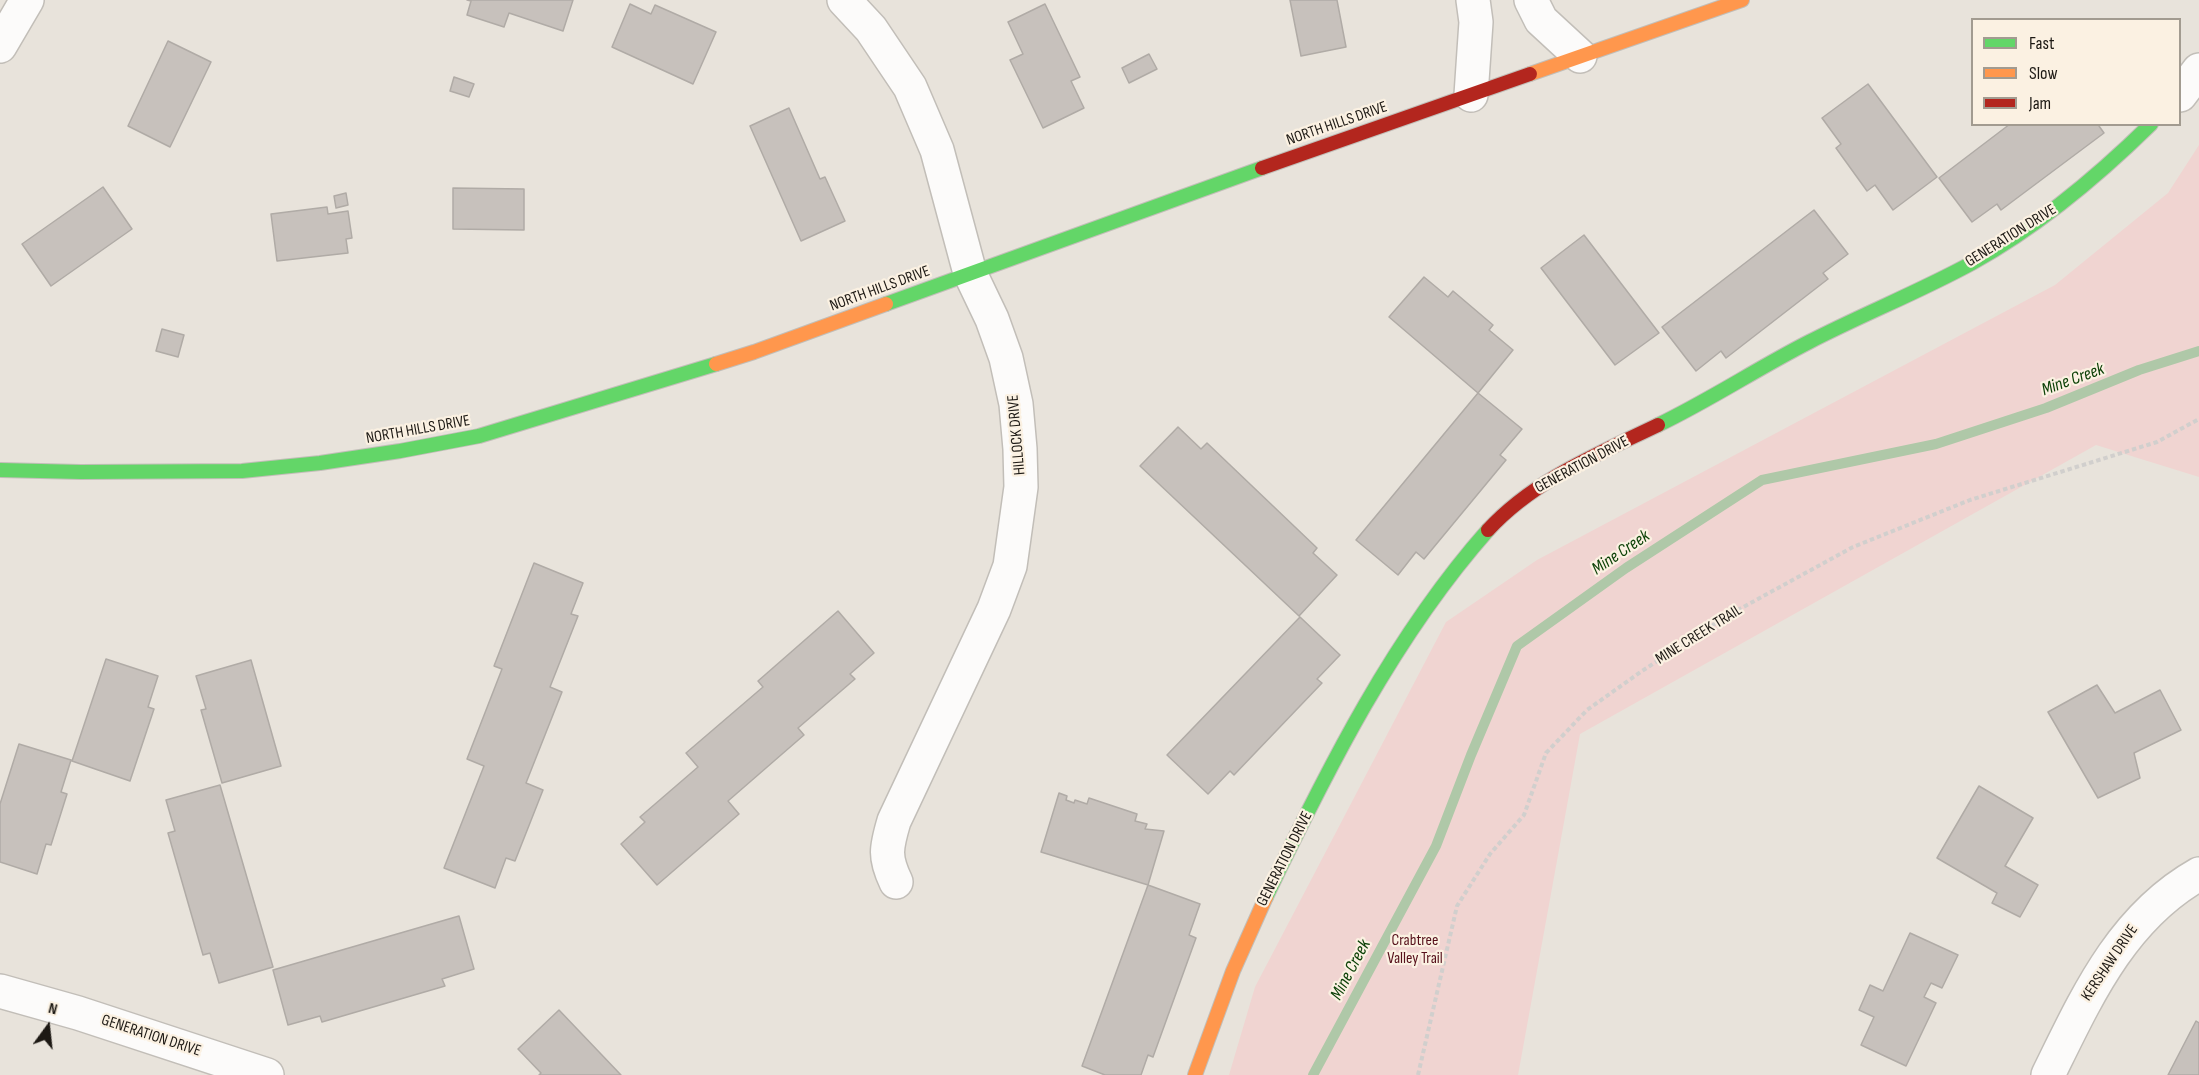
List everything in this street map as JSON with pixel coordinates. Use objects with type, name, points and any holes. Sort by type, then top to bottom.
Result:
[{"type":"main road","name":"NORTH HILLS DRIVE","points":[[0,470],[242,471],[400,451],[479,436],[754,352],[970,273],[1742,0]]},
{"type":"main road","name":"GENERATION DRIVE","points":[[1195,1075],[1238,956],[1289,847],[1354,726],[1414,623],[1468,551],[1490,526],[1514,504],[1544,483],[1685,411],[1826,334],[1903,298],[1990,252],[2050,213],[2094,179],[2149,126]]},
{"type":"street","points":[[0,45],[27,0]]},
{"type":"street","name":"HILLOCK DRIVE","points":[[844,0],[870,29],[910,87],[937,150],[970,273],[992,319],[1006,358],[1016,405],[1020,449],[1021,487],[1010,566],[994,609],[894,821],[888,841],[888,865],[896,882]]},
{"type":"street","points":[[1471,95],[1476,29],[1473,0]]},
{"type":"street","points":[[1531,0],[1541,20],[1580,56]]},
{"type":"street","points":[[2181,94],[2199,70]]},
{"type":"street","name":"KERSHAW DRIVE","points":[[2048,1075],[2099,974],[2121,942],[2164,896],[2199,874]]},
{"type":"street","name":"GENERATION DRIVE","points":[[0,991],[78,1013],[267,1075]]},
{"type":"path","name":"MINE CREEK TRAIL","points":[[1418,1075],[1456,906],[1490,855],[1524,815],[1546,753],[1587,710],[1725,617],[1853,547],[1970,501],[2157,442],[2199,419]]},
{"type":"green space","name":"Crabtree Valley Trail","points":[[2199,145],[2199,477],[2096,445],[1580,734],[1518,1075],[1229,1075],[1255,987],[1446,622],[1537,560],[2055,285],[2168,193]]},
{"type":"building","points":[[467,0],[573,0],[563,31],[509,13],[504,27],[467,15],[471,1]]},
{"type":"building","points":[[1290,0],[1337,0],[1346,47],[1301,56]]},
{"type":"building","points":[[630,4],[651,14],[655,5],[716,32],[693,84],[612,47]]},
{"type":"building","points":[[1045,4],[1080,77],[1071,81],[1084,108],[1043,128],[1010,60],[1023,54],[1008,22]]},
{"type":"building","points":[[168,41],[211,62],[170,147],[128,126]]},
{"type":"building","points":[[1149,54],[1157,69],[1129,83],[1122,68]]},
{"type":"building","points":[[454,77],[474,84],[469,97],[450,91]]},
{"type":"building","points":[[1868,84],[1937,177],[1893,210],[1875,185],[1867,191],[1836,148],[1841,144],[1822,118]]},
{"type":"building","points":[[789,108],[820,179],[825,177],[845,221],[801,241],[750,126]]},
{"type":"building","points":[[2007,126],[2099,126],[2104,133],[2001,210],[1997,204],[1972,222],[1939,178]]},
{"type":"building","points":[[103,187],[132,229],[51,286],[22,244]]},
{"type":"building","points":[[453,188],[524,189],[524,230],[453,229]]},
{"type":"building","points":[[346,193],[348,205],[336,208],[334,196]]},
{"type":"building","points":[[327,207],[328,214],[348,211],[352,238],[346,239],[348,253],[277,261],[271,214]]},
{"type":"building","points":[[1814,210],[1848,254],[1823,273],[1828,279],[1726,358],[1721,351],[1696,371],[1662,327]]},
{"type":"building","points":[[1584,235],[1659,333],[1615,365],[1541,268]]},
{"type":"building","points":[[1424,277],[1448,297],[1453,291],[1493,325],[1489,330],[1513,350],[1478,393],[1389,317]]},
{"type":"building","points":[[162,329],[184,335],[178,357],[156,351]]},
{"type":"building","points":[[1478,393],[1522,429],[1500,455],[1506,460],[1424,559],[1416,552],[1398,575],[1356,540]]},
{"type":"building","points":[[1178,427],[1201,449],[1207,443],[1317,548],[1313,553],[1337,575],[1299,616],[1140,466]]},
{"type":"building","points":[[534,563],[583,583],[571,614],[578,616],[550,687],[562,692],[526,783],[543,790],[515,861],[506,858],[495,888],[444,868],[484,766],[467,759],[502,669],[494,666]]},
{"type":"building","points":[[838,611],[874,653],[850,674],[855,679],[798,728],[804,735],[728,801],[739,814],[657,885],[621,844],[645,822],[640,817],[698,767],[686,753],[763,687],[758,681]]},
{"type":"building","points":[[1300,617],[1340,655],[1317,679],[1322,683],[1234,775],[1230,771],[1208,794],[1167,755]]},
{"type":"building","points":[[106,659],[158,676],[148,707],[154,709],[130,781],[72,761]]},
{"type":"building","points":[[251,660],[281,766],[222,783],[201,710],[206,709],[196,676]]},
{"type":"building","points":[[2097,685],[2115,713],[2160,690],[2181,730],[2134,753],[2140,778],[2098,798],[2048,712]]},
{"type":"building","points":[[19,744],[71,760],[61,792],[67,794],[51,845],[46,844],[37,874],[0,862],[0,804]]},
{"type":"building","points":[[220,785],[273,967],[219,983],[210,953],[203,955],[168,833],[175,831],[166,800]]},
{"type":"building","points":[[1979,786],[2033,818],[2005,866],[2038,885],[2020,917],[1992,903],[1997,893],[1937,858]]},
{"type":"building","points":[[1059,793],[1067,796],[1066,800],[1074,803],[1075,800],[1087,804],[1089,798],[1137,814],[1135,821],[1147,824],[1145,829],[1164,831],[1148,885],[1041,852]]},
{"type":"building","points":[[1148,885],[1200,904],[1189,935],[1196,938],[1153,1057],[1148,1055],[1141,1075],[1105,1075],[1082,1066]]},
{"type":"building","points":[[459,916],[474,969],[442,979],[445,986],[322,1022],[320,1016],[288,1025],[273,970]]},
{"type":"building","points":[[1910,933],[1958,955],[1942,988],[1931,983],[1924,997],[1936,1003],[1906,1066],[1861,1045],[1874,1017],[1859,1010],[1870,985],[1883,991]]},
{"type":"building","points":[[559,1010],[621,1075],[539,1075],[541,1073],[518,1049]]},
{"type":"building","points":[[2196,1021],[2199,1023],[2199,1075],[2168,1075]]},
{"type":"waterway","name":"Mine Creek","points":[[1313,1075],[1436,846],[1517,646],[1626,568],[1762,480],[1936,444],[2046,408],[2139,370],[2199,351]]},
{"type":"traffic: fast","points":[[1658,425],[1809,342],[1932,284],[1997,249],[2066,200],[2149,126]]},
{"type":"traffic: fast","points":[[886,304],[1262,168]]},
{"type":"traffic: fast","points":[[0,470],[242,471],[320,463],[479,436],[716,364]]},
{"type":"traffic: fast","points":[[1266,897],[1338,753],[1393,659],[1422,614],[1488,530]]},
{"type":"traffic: slow","points":[[1530,74],[1742,0]]},
{"type":"traffic: slow","points":[[716,364],[886,304]]},
{"type":"traffic: slow","points":[[1195,1075],[1233,971],[1266,897]]},
{"type":"traffic: jam","points":[[1262,168],[1530,74]]},
{"type":"traffic: jam","points":[[1488,530],[1506,512],[1546,482],[1658,425]]}]
